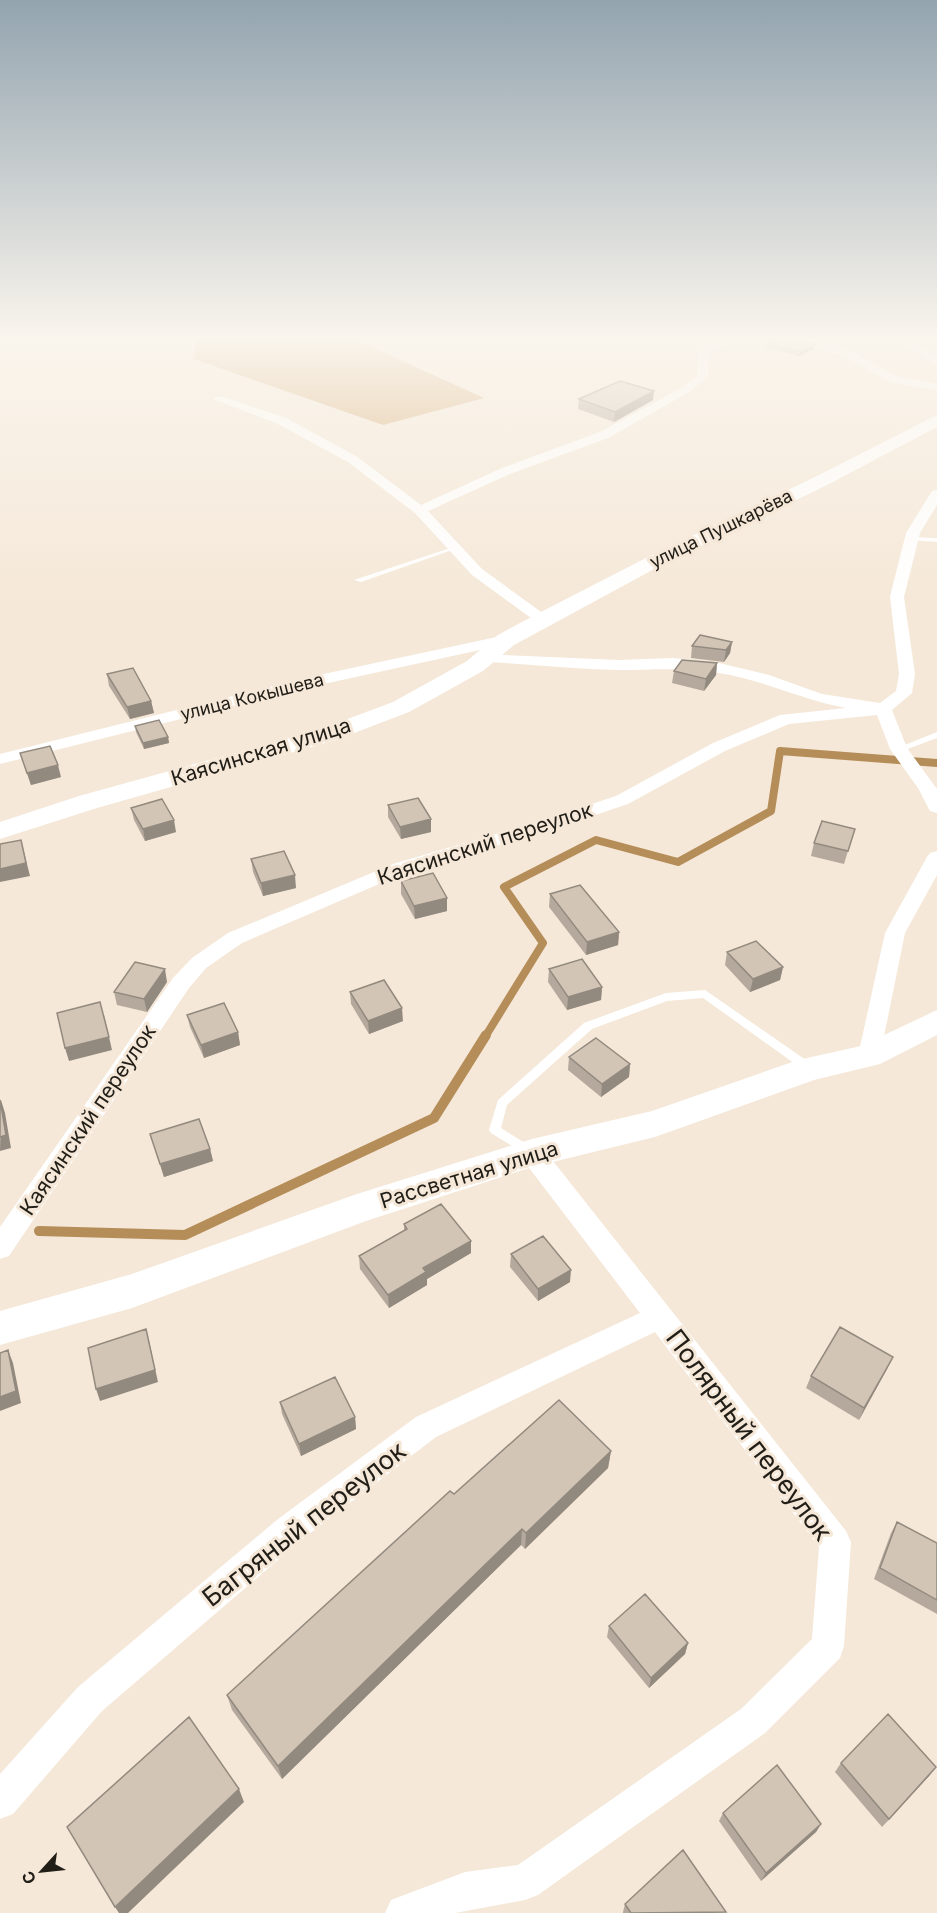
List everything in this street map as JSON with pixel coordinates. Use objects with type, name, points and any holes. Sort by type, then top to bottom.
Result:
[{"type":"street","points":[[288,424],[352,459],[420,510],[477,572],[543,620]]},
{"type":"street","points":[[420,510],[506,471],[604,435],[623,424]]},
{"type":"street","name":"улица Пушкарёва","points":[[506,640],[649,564],[821,481],[929,424]]},
{"type":"street","points":[[486,657],[619,664],[673,663],[763,678],[819,698],[883,709],[904,693],[907,675],[897,597],[911,539],[937,494]]},
{"type":"street","name":"Каясинская улица","points":[[0,831],[88,802],[327,735],[401,706],[459,675],[506,640]]},
{"type":"street","name":"улица Кокышева","points":[[0,759],[305,684],[506,640]]},
{"type":"street","points":[[883,709],[901,750],[927,786],[937,807]]},
{"type":"street","name":"Каясинский переулок","points":[[0,1248],[181,983],[199,963],[235,938],[400,868],[622,800],[719,747],[786,719],[883,709]]},
{"type":"street","points":[[869,1056],[895,933],[937,857]]},
{"type":"street","name":"Рассветная улица","points":[[0,1328],[132,1291],[357,1209],[532,1153],[655,1124],[810,1069],[869,1056],[937,1021]]},
{"type":"street","name":"Полярный переулок","points":[[404,1913],[465,1891],[525,1882],[753,1721],[828,1646],[835,1542],[532,1153]]},
{"type":"street","name":"Багряный переулок","points":[[0,1801],[90,1699],[289,1530],[426,1427],[659,1317]]},
{"type":"lane","points":[[911,539],[937,540]]},
{"type":"lane","points":[[358,580],[455,548]]},
{"type":"lane","points":[[901,750],[937,735]]},
{"type":"lane","points":[[532,1153],[495,1130],[502,1103],[588,1026],[666,997],[705,994],[810,1069]]},
{"type":"building","points":[[700,635],[732,642],[726,650],[692,646]]},
{"type":"building","points":[[682,660],[717,663],[706,679],[674,671]]},
{"type":"building","points":[[133,668],[151,701],[127,707],[107,674]]},
{"type":"building","points":[[159,720],[168,737],[143,743],[135,726]]},
{"type":"building","points":[[50,746],[58,765],[27,773],[20,753]]},
{"type":"building","points":[[418,798],[431,819],[400,827],[388,805]]},
{"type":"building","points":[[162,799],[174,820],[143,829],[131,808]]},
{"type":"building","points":[[822,821],[855,829],[848,851],[814,843]]},
{"type":"building","points":[[21,840],[26,863],[0,869],[0,844]]},
{"type":"building","points":[[284,851],[295,875],[261,883],[251,859]]},
{"type":"building","points":[[433,873],[447,898],[414,906],[401,881]]},
{"type":"building","points":[[580,885],[619,932],[587,942],[550,894]]},
{"type":"building","points":[[756,941],[783,967],[753,979],[727,952]]},
{"type":"building","points":[[582,959],[602,987],[568,997],[549,969]]},
{"type":"building","points":[[135,962],[165,969],[144,999],[114,992]]},
{"type":"building","points":[[384,980],[402,1008],[368,1021],[350,992]]},
{"type":"building","points":[[100,1002],[109,1037],[65,1048],[57,1013]]},
{"type":"building","points":[[224,1003],[238,1032],[201,1045],[187,1015]]},
{"type":"building","points":[[596,1038],[630,1064],[602,1084],[569,1057]]},
{"type":"building","points":[[0,1100],[6,1135],[0,1137]]},
{"type":"building","points":[[199,1119],[210,1149],[160,1164],[150,1134]]},
{"type":"building","points":[[441,1204],[471,1241],[423,1268],[426,1272],[388,1295],[359,1256],[407,1229],[404,1224]]},
{"type":"building","points":[[543,1236],[571,1270],[538,1289],[511,1254]]},
{"type":"building","points":[[840,1327],[893,1357],[864,1408],[811,1376]]},
{"type":"building","points":[[146,1329],[155,1370],[96,1389],[88,1348]]},
{"type":"building","points":[[8,1350],[16,1391],[0,1397],[0,1353]]},
{"type":"building","points":[[335,1377],[355,1417],[299,1444],[280,1402]]},
{"type":"building","points":[[559,1400],[611,1451],[526,1533],[522,1529],[278,1766],[227,1695],[450,1491],[454,1494]]},
{"type":"building","points":[[897,1522],[937,1543],[937,1600],[880,1568]]},
{"type":"building","points":[[645,1594],[688,1643],[651,1678],[609,1626]]},
{"type":"building","points":[[888,1714],[936,1767],[889,1819],[841,1763]]},
{"type":"building","points":[[189,1717],[239,1789],[115,1907],[67,1827]]},
{"type":"building","points":[[777,1765],[821,1824],[766,1873],[723,1813]]},
{"type":"building","points":[[683,1850],[726,1912],[631,1913],[625,1904]]},
{"type":"waterway","points":[[485,1037],[543,943],[504,887],[596,840],[678,862],[771,811],[780,751],[937,763]]},
{"type":"waterway","points":[[39,1231],[185,1235],[434,1118],[486,1035]]}]
